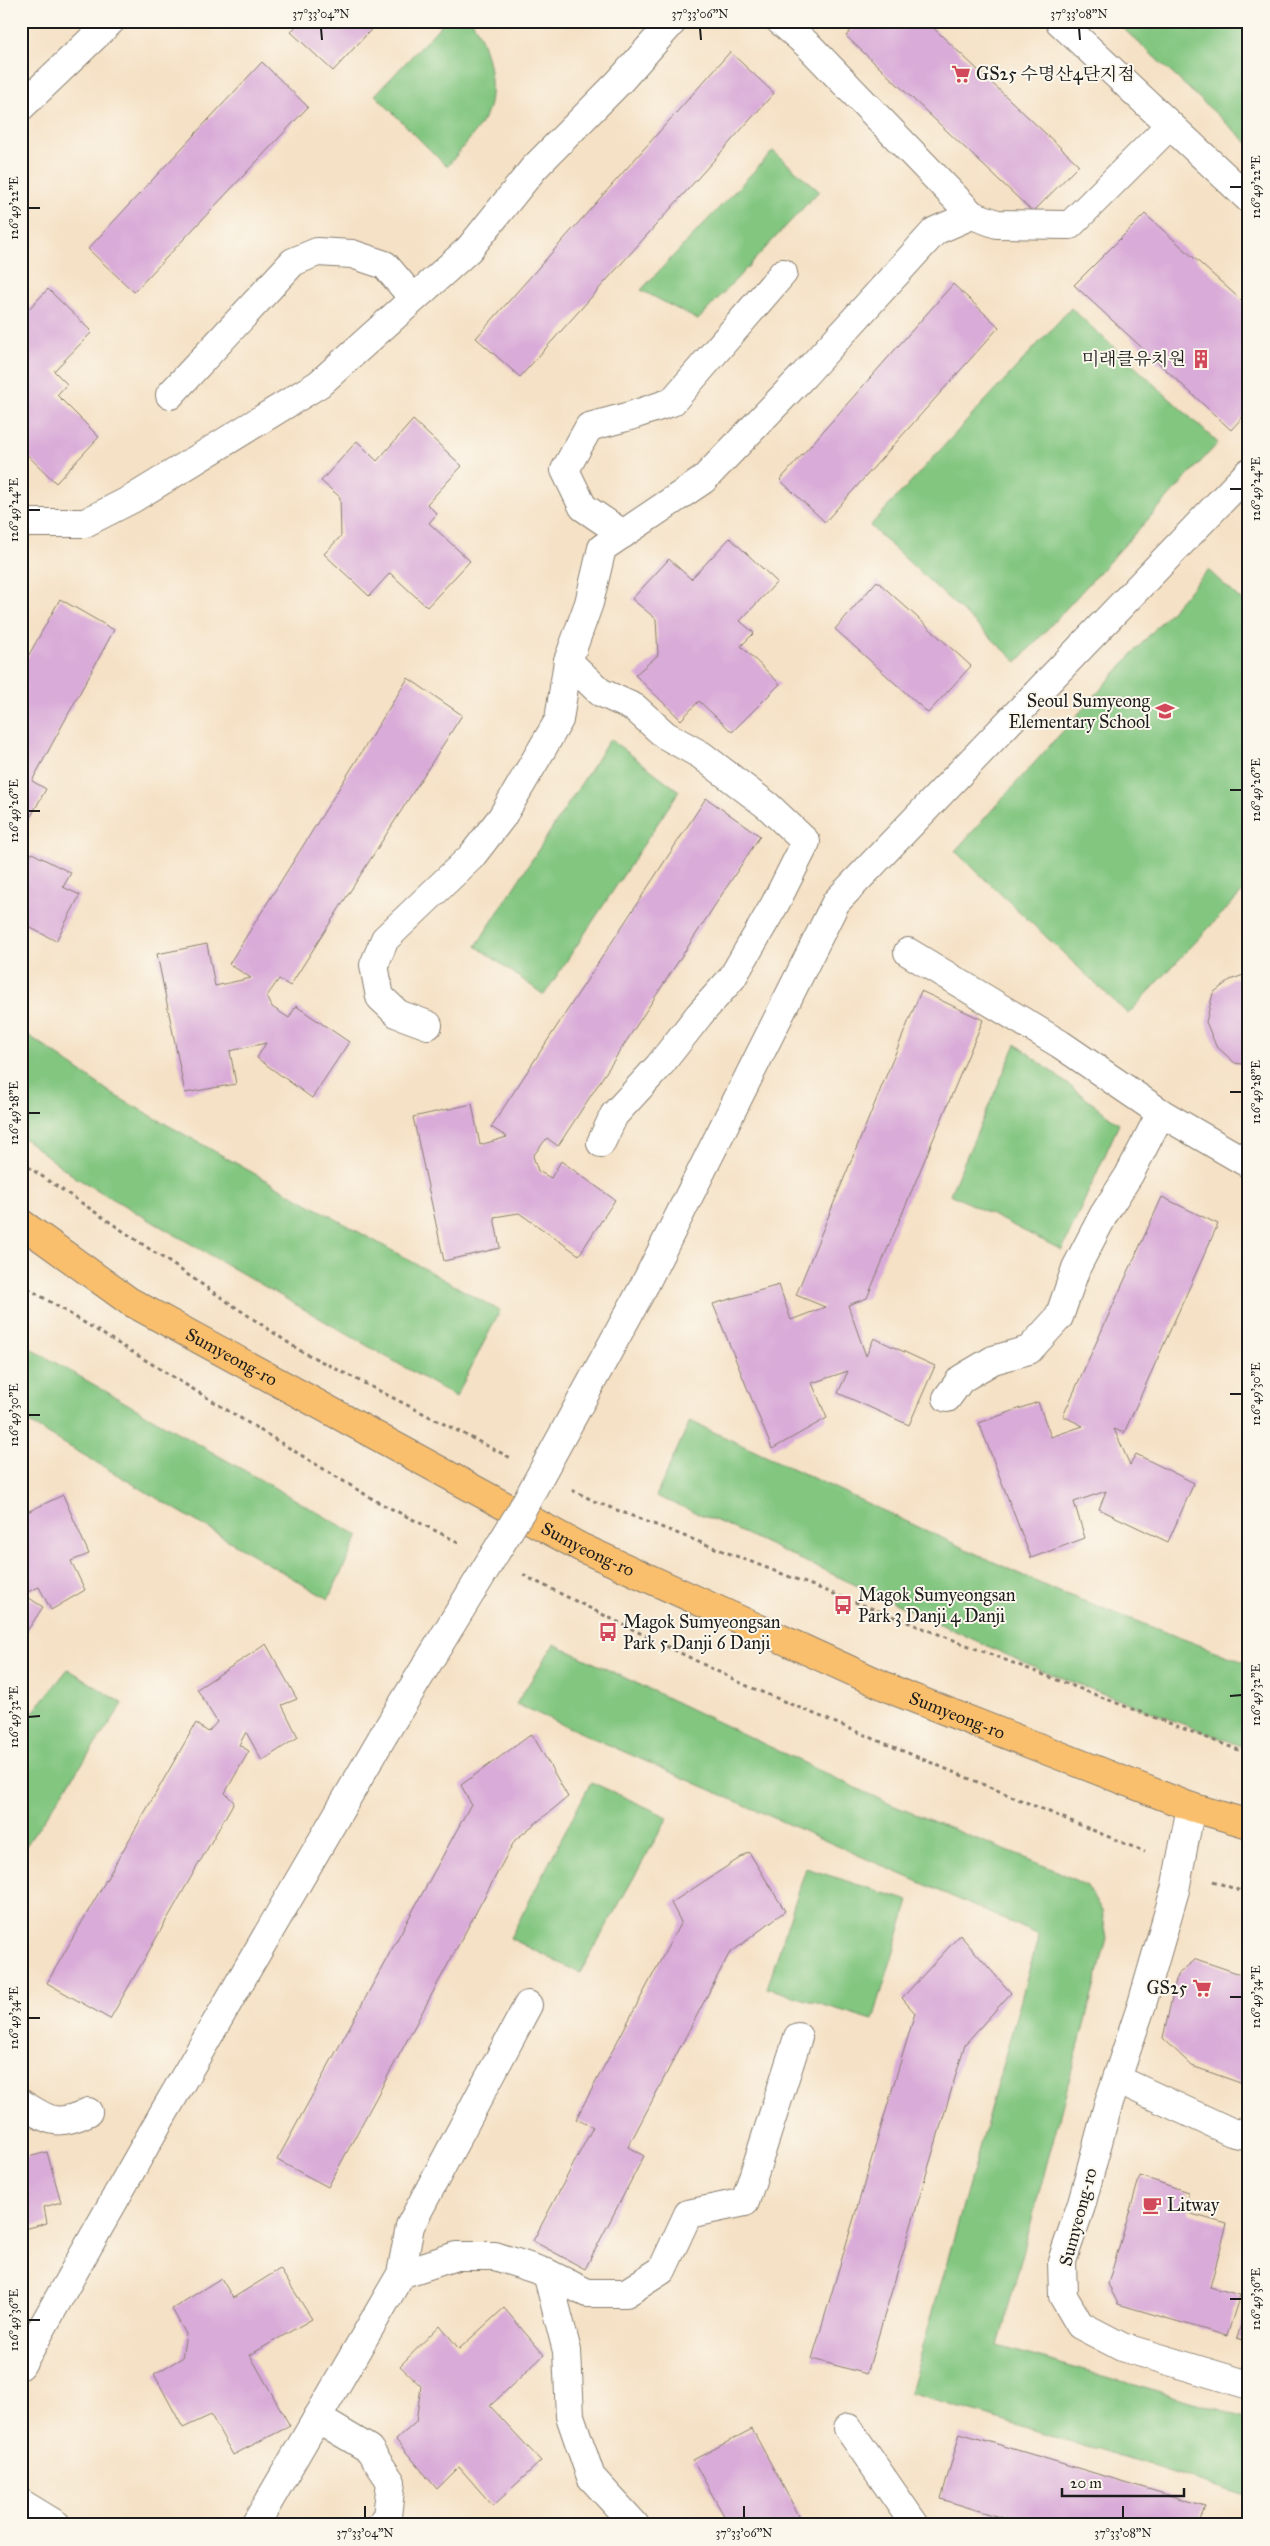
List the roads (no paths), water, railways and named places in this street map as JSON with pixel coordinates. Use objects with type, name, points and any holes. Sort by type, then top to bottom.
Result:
[{"type":"main road","name":"Sumyeong-ro","points":[[21,1223],[129,1301],[580,1546],[900,1693],[1191,1807],[1249,1824]]},
{"type":"street","points":[[21,107],[111,21]]},
{"type":"street","points":[[21,523],[85,523],[132,499],[319,384],[469,249],[534,168],[619,82],[673,21]]},
{"type":"street","points":[[780,21],[810,46],[972,215],[997,224],[1070,225],[1170,125]]},
{"type":"street","points":[[1058,21],[1249,199]]},
{"type":"street","points":[[428,1025],[398,1014],[380,997],[374,965],[385,940],[471,857],[502,817],[559,720],[568,661],[589,604],[602,548],[703,480],[804,375],[936,231],[972,215]]},
{"type":"street","points":[[170,395],[293,262],[317,252],[352,254],[385,265],[413,298]]},
{"type":"street","points":[[623,534],[583,508],[565,470],[589,427],[672,402],[783,273]]},
{"type":"street","points":[[21,2365],[163,2114],[383,1736],[520,1511],[646,1284],[836,902],[1249,472]]},
{"type":"street","points":[[568,661],[600,692],[635,708],[665,735],[701,755],[768,806],[806,842],[775,904],[732,978],[699,1015],[659,1066],[614,1115],[601,1143]]},
{"type":"street","points":[[908,952],[1060,1044],[1161,1113],[1249,1164]]},
{"type":"street","points":[[947,1398],[961,1379],[993,1360],[1029,1350],[1060,1317],[1076,1268],[1104,1214],[1129,1175],[1161,1113]]},
{"type":"street","name":"Sumyeong-ro","points":[[1191,1807],[1180,1866],[1166,1923],[1117,2079],[1081,2206],[1062,2261],[1063,2296],[1080,2325],[1122,2347],[1249,2385]]},
{"type":"street","points":[[255,2525],[401,2274],[410,2226],[528,2005]]},
{"type":"street","points":[[401,2274],[456,2256],[495,2256],[547,2273],[587,2293],[626,2293],[662,2270],[688,2214],[745,2202],[798,2037]]},
{"type":"street","points":[[1117,2079],[1231,2132],[1249,2136]]},
{"type":"street","points":[[21,2103],[45,2118],[69,2121],[88,2112]]},
{"type":"street","points":[[547,2273],[567,2351],[570,2416],[591,2477],[635,2525]]},
{"type":"street","points":[[317,2418],[369,2448],[391,2482],[387,2516],[382,2525]]},
{"type":"street","points":[[848,2428],[915,2525]]},
{"type":"street","points":[[21,2503],[57,2525]]},
{"type":"place","name":"GS25 수명산4단지점","points":[[961,74]]},
{"type":"place","name":"미래클유치원","points":[[1201,359]]},
{"type":"place","name":"Seoul Sumyeong Elementary School","points":[[1165,711]]},
{"type":"place","name":"Magok Sumyeongsan Park 3 Danji 4 Danji","points":[[843,1605]]},
{"type":"place","name":"Magok Sumyeongsan Park 5 Danji 6 Danji","points":[[608,1632]]},
{"type":"place","name":"GS25","points":[[1202,1988]]},
{"type":"place","name":"Litway","points":[[1152,2205]]}]
